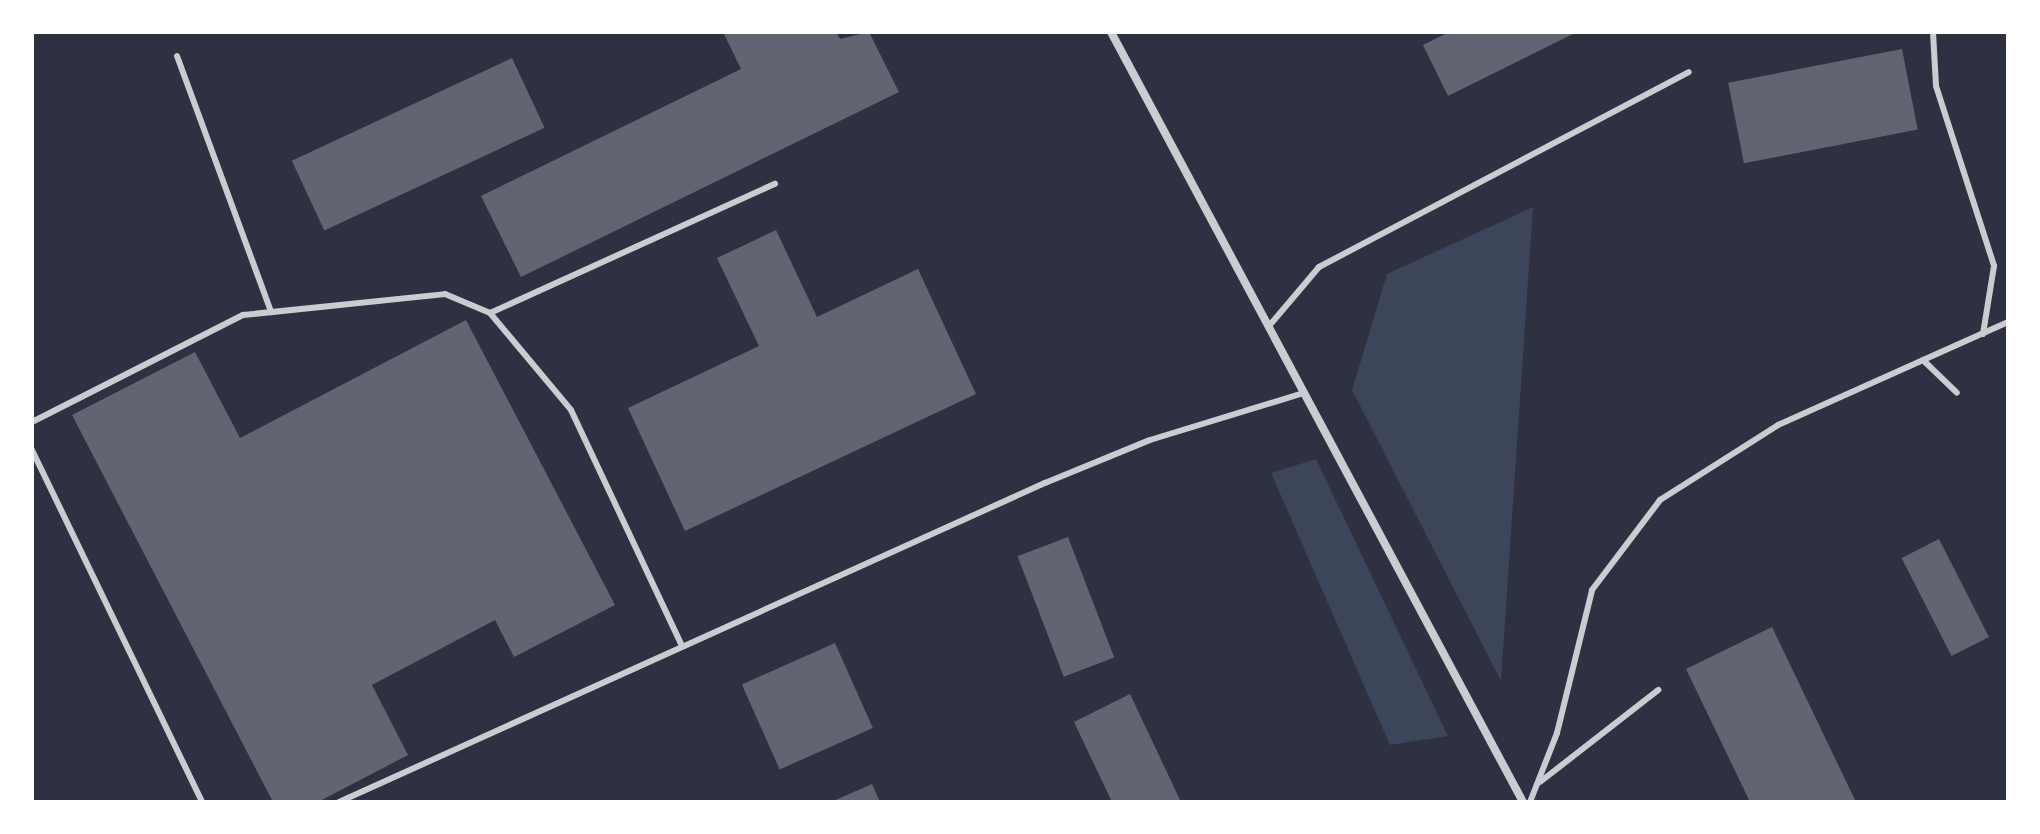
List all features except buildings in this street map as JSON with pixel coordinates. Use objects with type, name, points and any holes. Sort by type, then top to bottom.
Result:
[{"type":"street","points":[[1111,32],[1523,802]]},
{"type":"lane","points":[[1933,32],[1936,86],[1994,266],[1983,334]]},
{"type":"lane","points":[[177,56],[271,312]]},
{"type":"lane","points":[[1269,326],[1319,267],[1689,72]]},
{"type":"lane","points":[[490,313],[775,184]]},
{"type":"lane","points":[[32,422],[243,315],[445,294],[490,313],[571,410],[681,644]]},
{"type":"lane","points":[[1530,802],[1592,590],[1660,500],[1778,425],[2008,322]]},
{"type":"lane","points":[[1923,360],[1957,393]]},
{"type":"lane","points":[[339,802],[681,644],[1150,440],[1304,393]]},
{"type":"lane","points":[[32,450],[202,802]]},
{"type":"lane","points":[[1537,784],[1658,690]]},
{"type":"shaded area","points":[[1533,207],[1501,681],[1352,390],[1387,274]]},
{"type":"shaded area","points":[[1316,459],[1448,736],[1390,745],[1271,473]]}]
